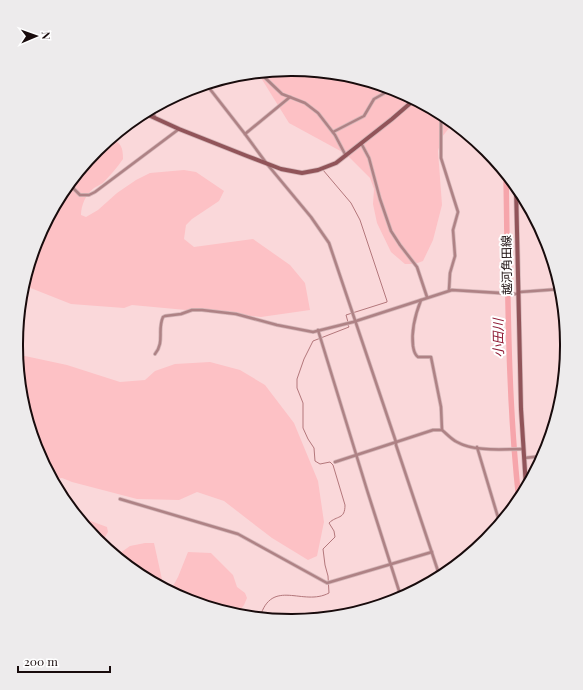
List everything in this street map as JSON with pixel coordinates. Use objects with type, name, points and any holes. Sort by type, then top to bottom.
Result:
[{"type":"street","points":[[265,78],[278,91],[310,106],[333,132],[346,156]]},
{"type":"street","points":[[210,89],[329,243],[356,320],[396,442],[404,472],[438,570]]},
{"type":"street","points":[[333,132],[364,116],[374,99],[384,93]]},
{"type":"street","points":[[245,134],[291,97]]},
{"type":"street","points":[[151,116],[267,164],[281,169],[302,173],[327,167],[346,156],[392,120],[410,104]]},
{"type":"street","points":[[154,114],[155,118]]},
{"type":"street","points":[[441,122],[441,158],[458,212],[453,230],[455,256],[450,273],[449,290]]},
{"type":"street","points":[[74,188],[80,195],[89,195],[95,192],[179,129]]},
{"type":"street","points":[[361,143],[369,158],[380,199],[391,231],[417,267],[427,298]]},
{"type":"street","name":"越河角田線","points":[[516,198],[521,409],[525,477]]},
{"type":"street","points":[[155,354],[160,346],[160,324],[163,317],[181,314],[192,310],[236,314],[285,327],[300,328],[309,332],[356,320],[449,290],[488,291],[506,294],[554,290]]},
{"type":"street","points":[[421,300],[414,317],[412,327],[414,353],[418,357],[431,357],[441,408],[442,430]]},
{"type":"street","points":[[318,330],[399,591]]},
{"type":"street","points":[[335,462],[433,430],[442,430],[457,442],[467,446],[500,450],[524,449]]},
{"type":"street","points":[[477,447],[498,516]]},
{"type":"street","points":[[524,458],[536,457]]},
{"type":"street","points":[[120,499],[238,534],[328,583],[432,552]]},
{"type":"shaded area","points":[[292,76],[309,77],[361,86],[410,104],[426,112],[449,128],[442,137],[438,151],[442,205],[433,240],[423,261],[415,264],[405,264],[391,252],[377,223],[373,204],[374,189],[370,178],[346,154],[289,123],[261,78]]},
{"type":"shaded area","points":[[116,142],[121,146],[123,151],[123,159],[103,183],[94,188],[86,197],[81,215],[86,217],[98,210],[117,193],[136,180],[150,173],[184,170],[196,172],[224,191],[219,201],[192,219],[186,225],[184,239],[194,247],[253,239],[290,265],[305,283],[310,310],[261,317],[132,305],[124,308],[71,304],[29,287],[32,276],[43,242],[68,196],[90,168]]},
{"type":"shaded area","points":[[24,356],[67,365],[120,382],[145,380],[155,371],[175,364],[210,362],[240,370],[265,385],[294,423],[318,481],[324,522],[317,556],[308,560],[272,538],[224,501],[197,492],[179,500],[137,499],[59,478],[51,464],[37,431],[28,397]]},
{"type":"shaded area","points":[[88,520],[107,527],[108,532],[105,537]]},
{"type":"shaded area","points":[[154,543],[162,581],[121,552],[130,546]]},
{"type":"shaded area","points":[[188,552],[211,553],[233,575],[237,587],[245,593],[247,598],[241,608],[222,604],[173,586]]},
{"type":"waterway","points":[[323,170],[351,203],[360,220],[387,301],[346,315],[348,322]]},
{"type":"waterway","name":"小田川","points":[[506,184],[510,378],[518,489]]},
{"type":"waterway","points":[[262,612],[265,605],[272,598],[289,595],[309,597],[329,593],[328,576],[323,549],[335,537],[334,531],[329,523],[344,513],[345,505],[333,465],[330,462],[320,464],[315,461],[314,448],[303,428],[303,403],[297,388],[297,379],[304,359],[313,341],[349,327],[348,325]]}]
